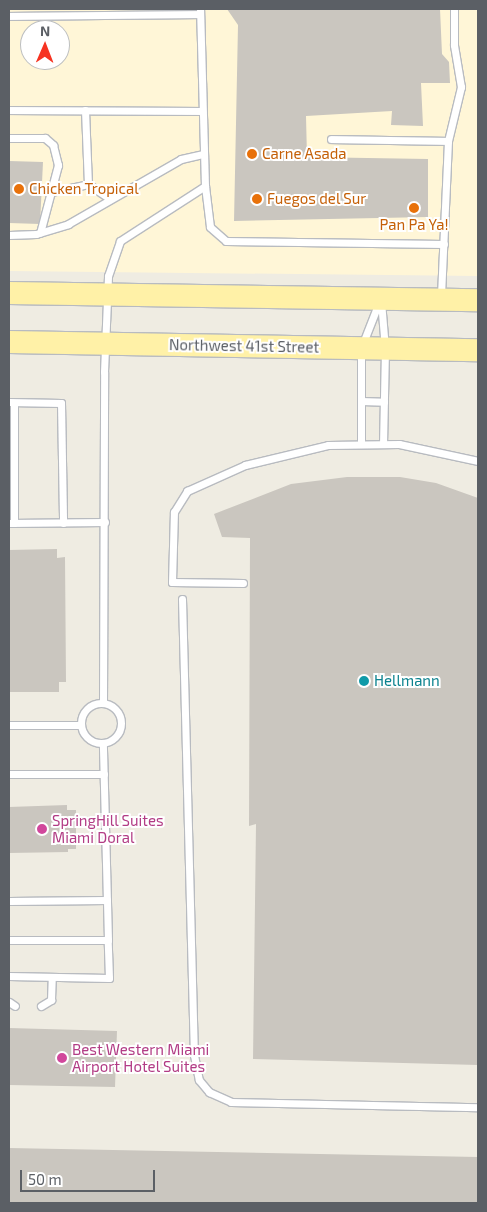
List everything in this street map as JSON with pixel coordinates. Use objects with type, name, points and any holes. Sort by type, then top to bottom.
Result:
[{"type":"main road","points":[[9,293],[478,300]]},
{"type":"main road","name":"Northwest 41st Street","points":[[9,342],[478,350]]},
{"type":"lane","points":[[441,300],[448,141],[461,86],[454,45],[454,9]]},
{"type":"lane","points":[[9,16],[200,11],[205,186],[210,228],[226,242],[444,244]]},
{"type":"lane","points":[[9,110],[202,111]]},
{"type":"lane","points":[[85,110],[88,184]]},
{"type":"lane","points":[[9,138],[45,138],[53,145],[58,165],[40,233]]},
{"type":"lane","points":[[331,139],[448,141]]},
{"type":"lane","points":[[9,236],[40,233],[68,224],[181,159],[203,154]]},
{"type":"lane","points":[[51,192],[88,184],[110,199]]},
{"type":"lane","points":[[103,703],[105,344],[110,262],[120,240],[205,186]]},
{"type":"lane","points":[[361,443],[361,348],[381,299]]},
{"type":"lane","points":[[381,299],[385,349],[384,443]]},
{"type":"lane","points":[[361,401],[384,402]]},
{"type":"lane","points":[[62,523],[61,403],[11,402],[12,523],[62,523],[105,522]]},
{"type":"lane","points":[[243,583],[172,582],[173,519],[181,498],[207,480],[264,459],[312,448],[361,443],[384,443],[423,448],[478,461]]},
{"type":"lane","points":[[182,599],[194,1055],[200,1080],[209,1092],[231,1102],[478,1107]]},
{"type":"lane","points":[[103,703],[117,712],[121,723],[118,734],[103,743],[88,739],[81,725],[87,709],[103,703]]},
{"type":"lane","points":[[9,725],[81,725]]},
{"type":"lane","points":[[9,976],[109,978],[103,743]]},
{"type":"lane","points":[[9,774],[104,774]]},
{"type":"lane","points":[[9,901],[107,900]]},
{"type":"lane","points":[[9,940],[108,940]]},
{"type":"lane","points":[[41,1006],[51,1000],[52,977]]},
{"type":"shaded area","points":[[9,9],[478,9],[478,276],[9,271]]},
{"type":"building","points":[[227,9],[440,9],[442,54],[449,62],[450,83],[421,83],[423,126],[391,125],[392,111],[306,116],[307,157],[428,159],[428,217],[234,221],[238,25]]},
{"type":"building","points":[[9,161],[43,162],[40,224],[9,223]]},
{"type":"building","name":"Hellmann","points":[[347,477],[400,477],[436,483],[478,498],[478,1065],[253,1059],[256,824],[249,826],[250,538],[222,537],[214,514],[291,484]]},
{"type":"building","points":[[57,549],[57,558],[65,557],[66,682],[59,682],[59,692],[9,692],[9,550]]},
{"type":"building","name":"SpringHill Suites Miami Doral","points":[[67,805],[67,810],[76,810],[76,849],[68,849],[68,852],[9,853],[9,807]]},
{"type":"building","name":"Best Western Miami Airport Hotel Suites","points":[[9,1028],[117,1031],[115,1087],[9,1085]]},
{"type":"building","points":[[9,1148],[478,1157],[478,1203],[9,1203]]},
{"type":"place","name":"Carne Asada","points":[[252,154]]},
{"type":"place","name":"Chicken Tropical","points":[[19,189]]},
{"type":"place","name":"Fuegos del Sur","points":[[257,199]]},
{"type":"place","name":"Pan Pa Ya!","points":[[414,208]]},
{"type":"place","name":"Hellmann","points":[[364,681]]},
{"type":"place","name":"SpringHill Suites Miami Doral","points":[[42,829]]},
{"type":"place","name":"Best Western Miami Airport Hotel Suites","points":[[62,1058]]}]
